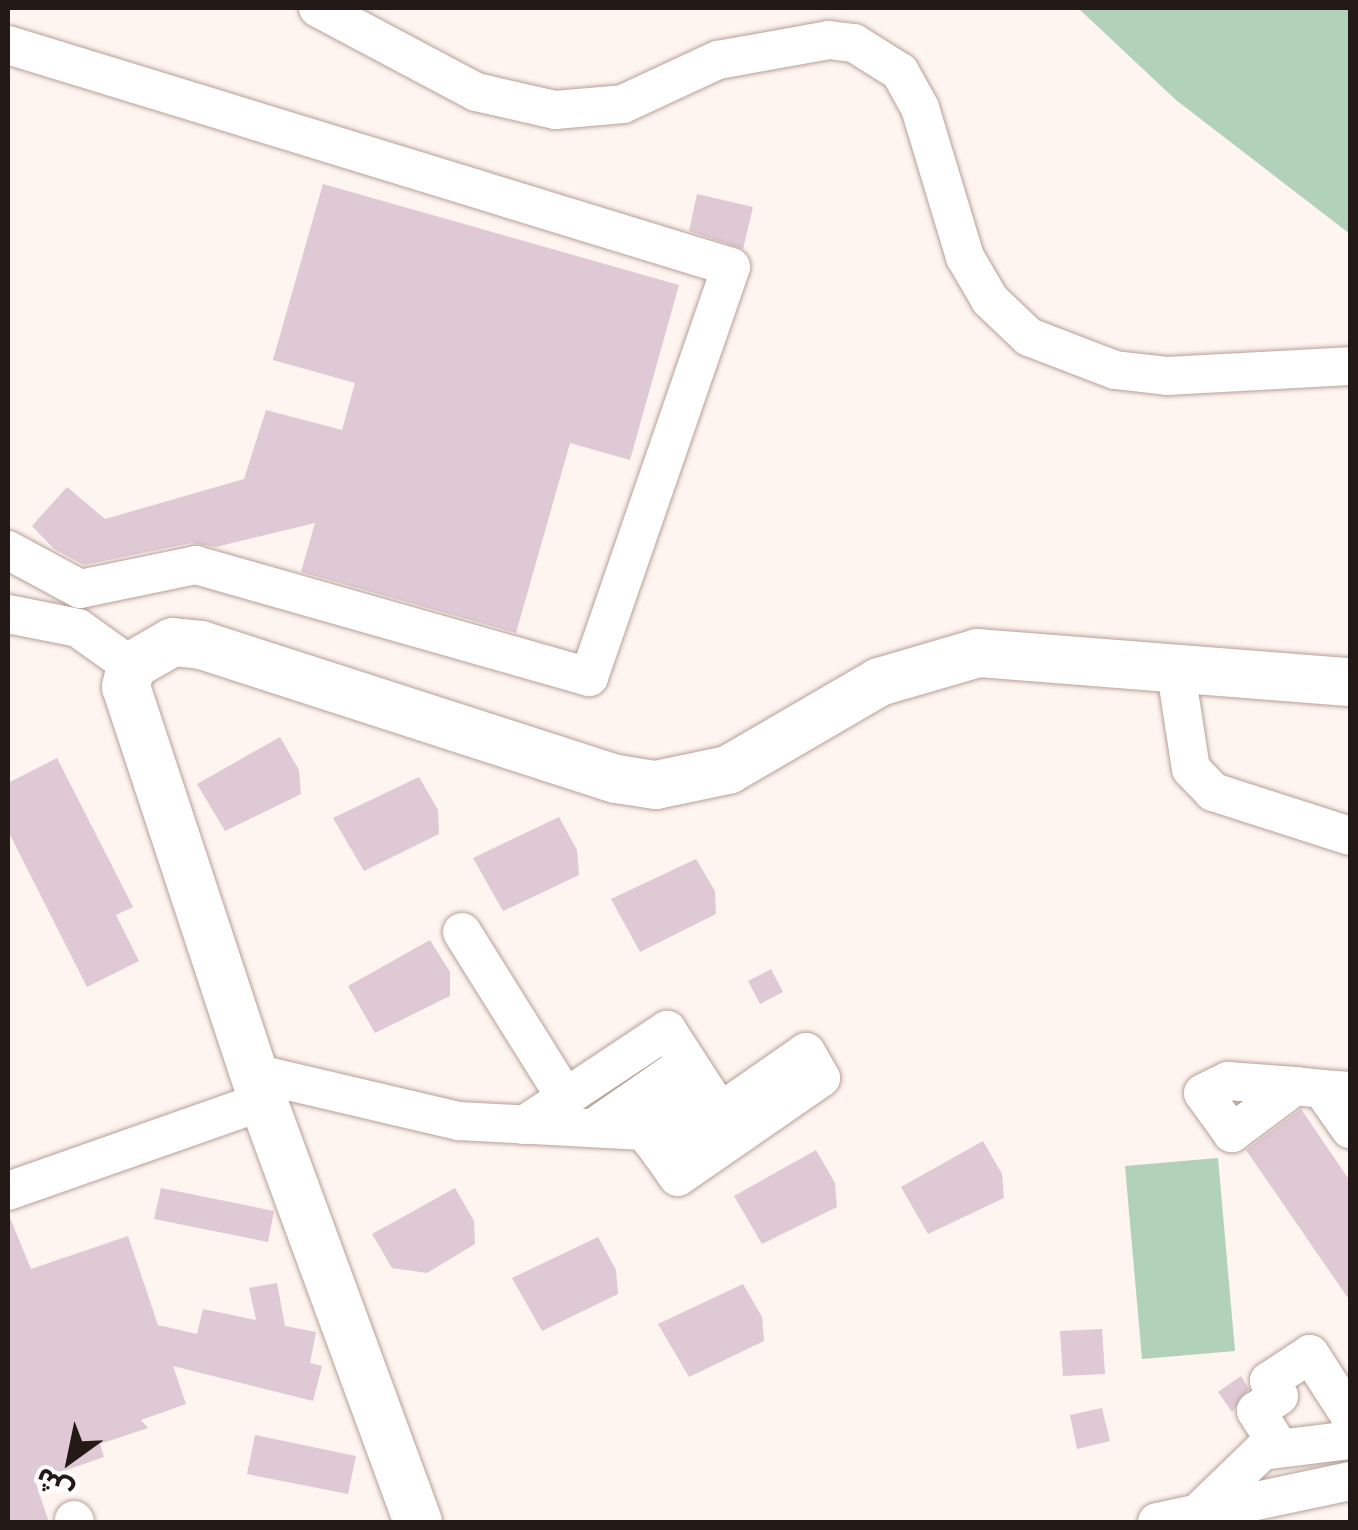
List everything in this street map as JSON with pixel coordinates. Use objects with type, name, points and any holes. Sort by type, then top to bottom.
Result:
[{"type":"main road","points":[[418,1522],[258,1087],[126,687],[131,666],[173,642],[201,645],[617,779],[656,785],[728,770],[879,682],[923,664],[978,653],[1350,682]]},
{"type":"street","points":[[318,8],[476,92],[555,110],[624,104],[718,60],[829,40],[854,43],[900,72],[920,108],[964,257],[990,300],[1029,337],[1114,370],[1167,376],[1350,366]]},
{"type":"street","points":[[8,45],[731,267],[590,677],[196,565],[80,589],[8,550]]},
{"type":"street","points":[[8,614],[78,628],[131,666]]},
{"type":"street","points":[[1175,666],[1191,769],[1212,792],[1350,836]]},
{"type":"street","points":[[462,932],[566,1097]]},
{"type":"street","points":[[524,1125],[667,1030],[704,1088]]},
{"type":"street","points":[[8,1191],[258,1087],[459,1121],[593,1128],[653,1142],[678,1176],[821,1078],[806,1052],[593,1128]]},
{"type":"street","points":[[653,1142],[704,1088]]},
{"type":"street","points":[[1323,1089],[1350,1129]]},
{"type":"street","points":[[1279,1447],[1256,1411],[1279,1396],[1269,1381],[1310,1354],[1350,1416]]},
{"type":"street","points":[[1198,1513],[1262,1451],[1350,1440]]},
{"type":"street","points":[[1157,1522],[1350,1481]]},
{"type":"green space","points":[[1078,8],[1350,8],[1350,234],[1176,100]]},
{"type":"green space","points":[[1218,1158],[1235,1351],[1142,1359],[1125,1166]]},
{"type":"building","points":[[323,184],[679,285],[630,460],[570,443],[516,633],[301,572],[315,523],[216,547],[191,543],[84,565],[54,549],[32,526],[67,487],[105,519],[244,479],[266,410],[342,430],[355,383],[273,360]]},
{"type":"building","points":[[697,194],[753,207],[743,249],[689,231]]},
{"type":"building","points":[[280,737],[299,770],[301,794],[225,831],[197,784]]},
{"type":"building","points":[[57,758],[133,907],[116,915],[139,961],[87,987],[8,831],[8,783]]},
{"type":"building","points":[[419,777],[438,810],[439,834],[364,871],[333,818]]},
{"type":"building","points":[[559,817],[577,850],[579,875],[503,911],[473,858]]},
{"type":"building","points":[[696,859],[715,891],[716,914],[640,952],[611,899]]},
{"type":"building","points":[[430,940],[450,972],[450,996],[375,1033],[348,986]]},
{"type":"building","points":[[771,969],[783,992],[760,1004],[748,981]]},
{"type":"building","points":[[1301,1109],[1350,1181],[1350,1301],[1246,1150]]},
{"type":"building","points":[[983,1141],[1002,1174],[1004,1198],[928,1234],[901,1187]]},
{"type":"building","points":[[816,1150],[835,1183],[837,1207],[762,1244],[734,1196]]},
{"type":"building","points":[[161,1188],[274,1211],[268,1242],[154,1219]]},
{"type":"building","points":[[455,1188],[474,1221],[475,1244],[427,1273],[392,1268],[372,1234]]},
{"type":"building","points":[[8,1213],[31,1269],[128,1236],[158,1325],[197,1334],[203,1309],[256,1320],[249,1288],[277,1283],[285,1326],[316,1332],[310,1363],[322,1366],[313,1401],[173,1366],[186,1404],[141,1420],[148,1428],[100,1444],[104,1457],[35,1481],[49,1522],[8,1522]]},
{"type":"building","points":[[598,1237],[616,1270],[618,1294],[542,1331],[512,1278]]},
{"type":"building","points":[[743,1284],[762,1317],[764,1341],[689,1377],[658,1324]]},
{"type":"building","points":[[1102,1329],[1105,1374],[1063,1376],[1060,1331]]},
{"type":"building","points":[[1241,1376],[1249,1389],[1232,1412],[1218,1392]]},
{"type":"building","points":[[1102,1408],[1110,1441],[1077,1449],[1070,1415]]},
{"type":"building","points":[[255,1435],[356,1456],[348,1494],[247,1474]]}]
